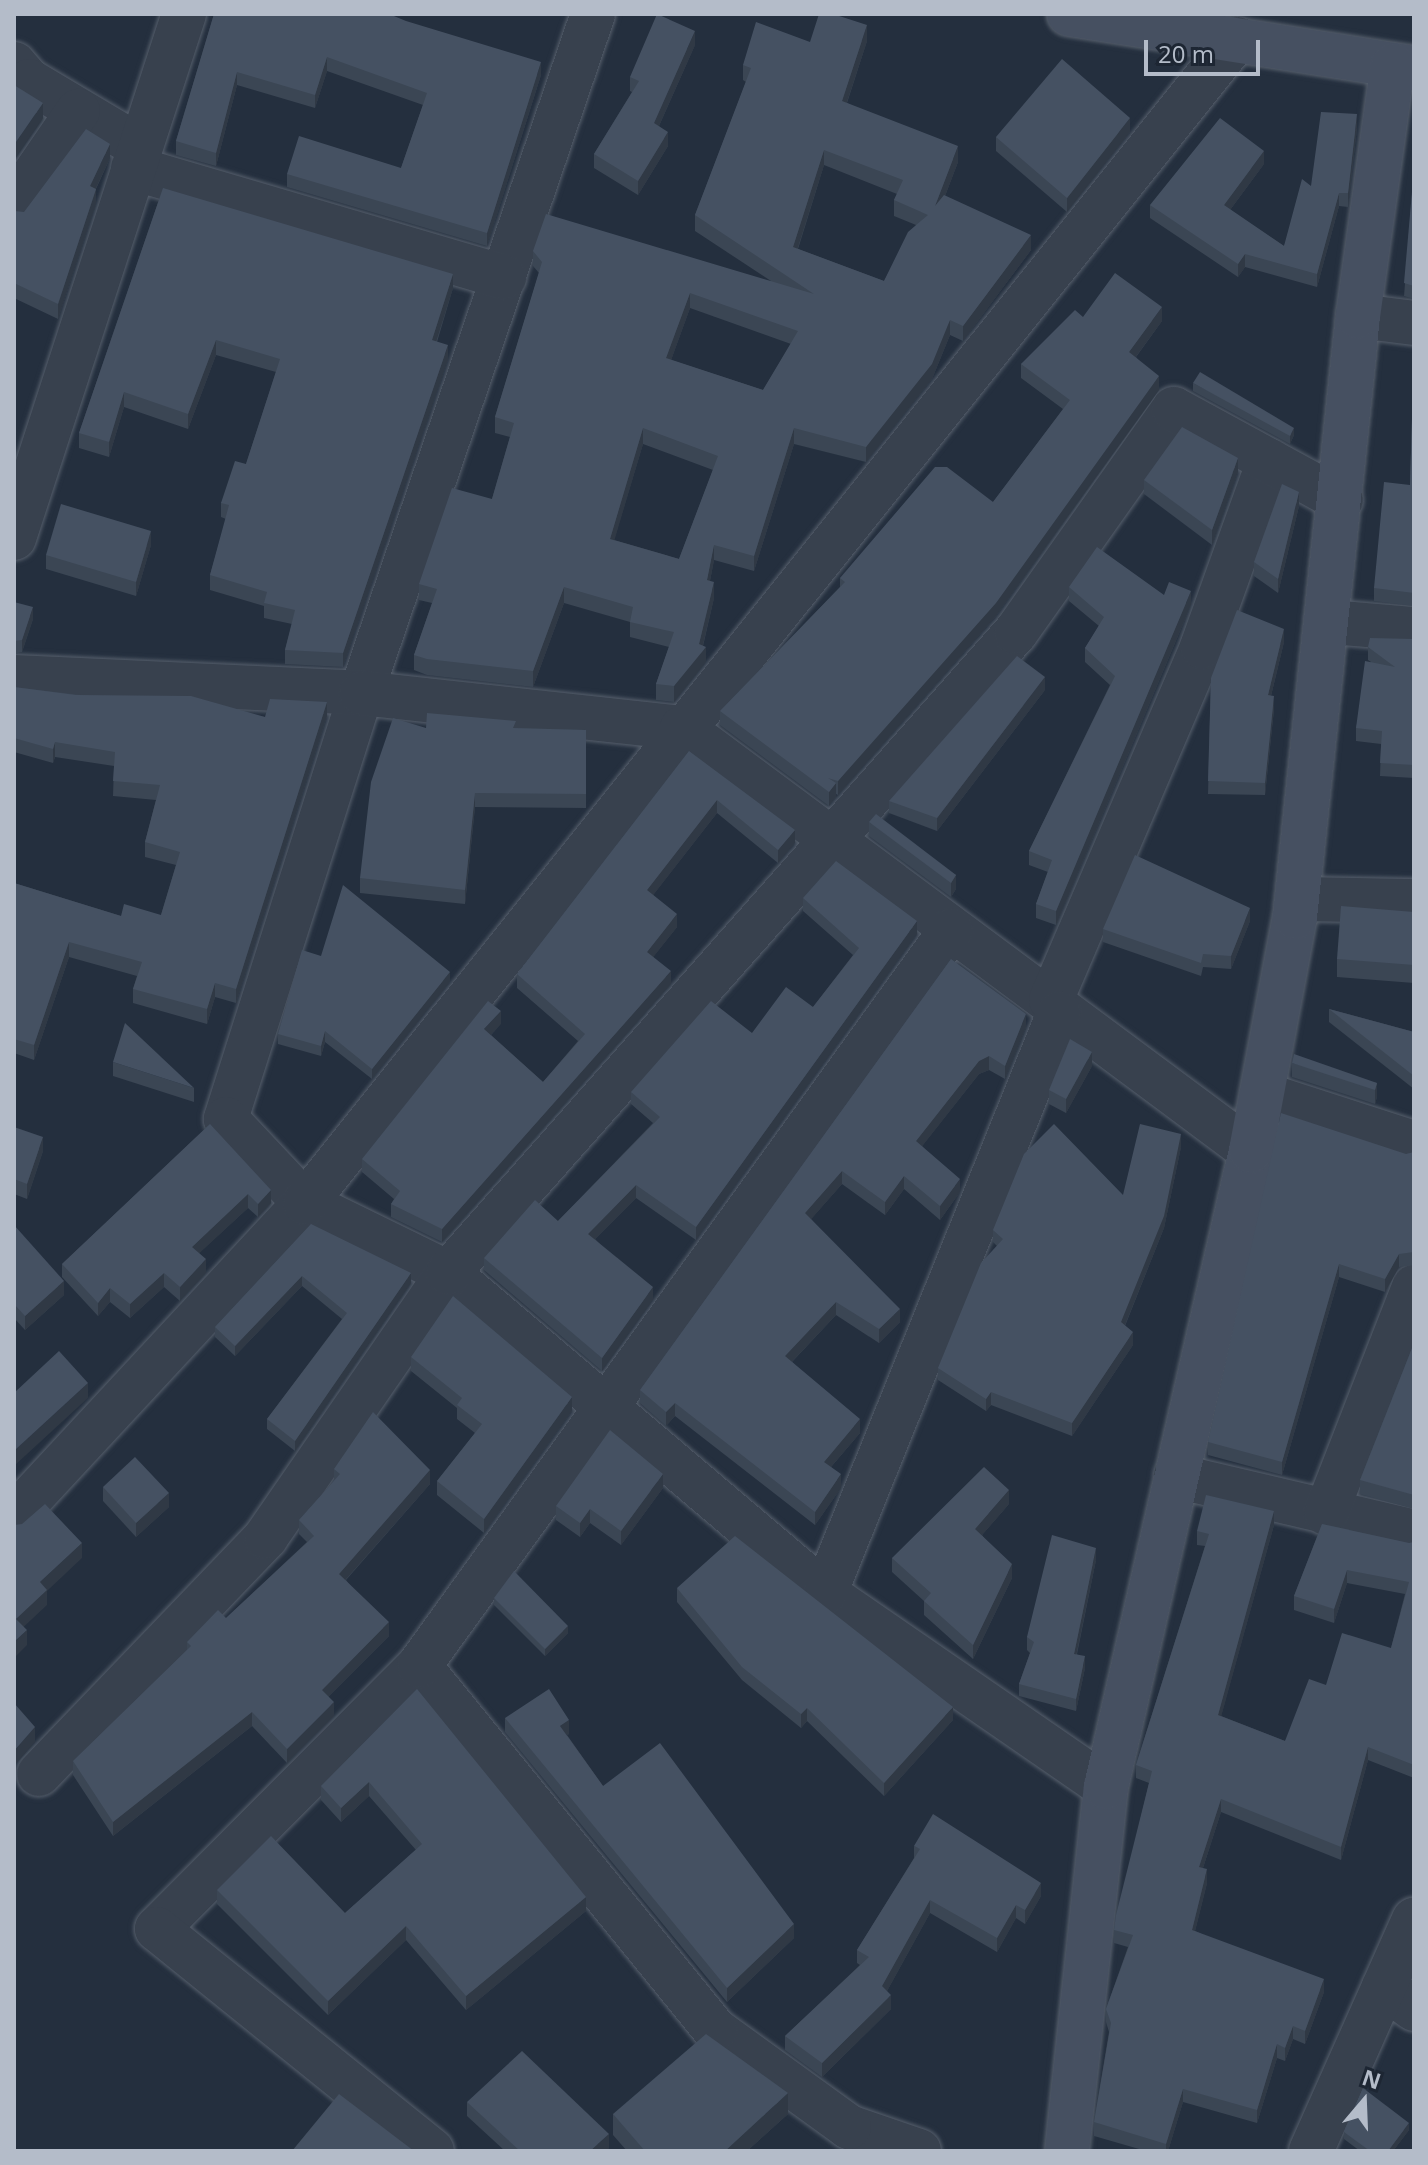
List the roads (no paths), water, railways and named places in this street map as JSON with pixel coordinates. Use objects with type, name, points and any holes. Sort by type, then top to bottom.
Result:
[{"type":"street","points":[[14,538],[184,14]]},
{"type":"street","points":[[593,14],[361,693],[226,1119],[305,1203],[448,1273],[825,1593],[1106,1787]]},
{"type":"street","points":[[1067,2151],[1106,1787],[1251,1151],[1297,899],[1330,622],[1358,316],[1403,66],[1069,14]]},
{"type":"street","points":[[14,1516],[305,1203],[682,728],[1237,39]]},
{"type":"street","points":[[14,64],[136,157],[504,277]]},
{"type":"street","points":[[14,204],[78,111]]},
{"type":"street","points":[[1358,316],[1414,323]]},
{"type":"street","points":[[39,1774],[266,1537],[448,1273],[835,840],[1016,632],[1174,409],[1341,500]]},
{"type":"street","points":[[825,1593],[1055,1006],[1202,647],[1269,461]]},
{"type":"street","points":[[1330,622],[1414,629]]},
{"type":"street","points":[[14,677],[361,693],[682,728],[1251,1151]]},
{"type":"street","points":[[1297,899],[1414,901]]},
{"type":"street","points":[[432,2151],[157,1929],[419,1666],[610,1408],[951,930]]},
{"type":"street","points":[[1262,1094],[1414,1143]]},
{"type":"street","points":[[1326,1513],[1414,1287]]},
{"type":"street","points":[[1176,1476],[1414,1532]]},
{"type":"street","points":[[419,1666],[715,2030],[849,2127],[919,2151]]},
{"type":"street","points":[[1311,2151],[1399,1998],[1414,1920]]}]
